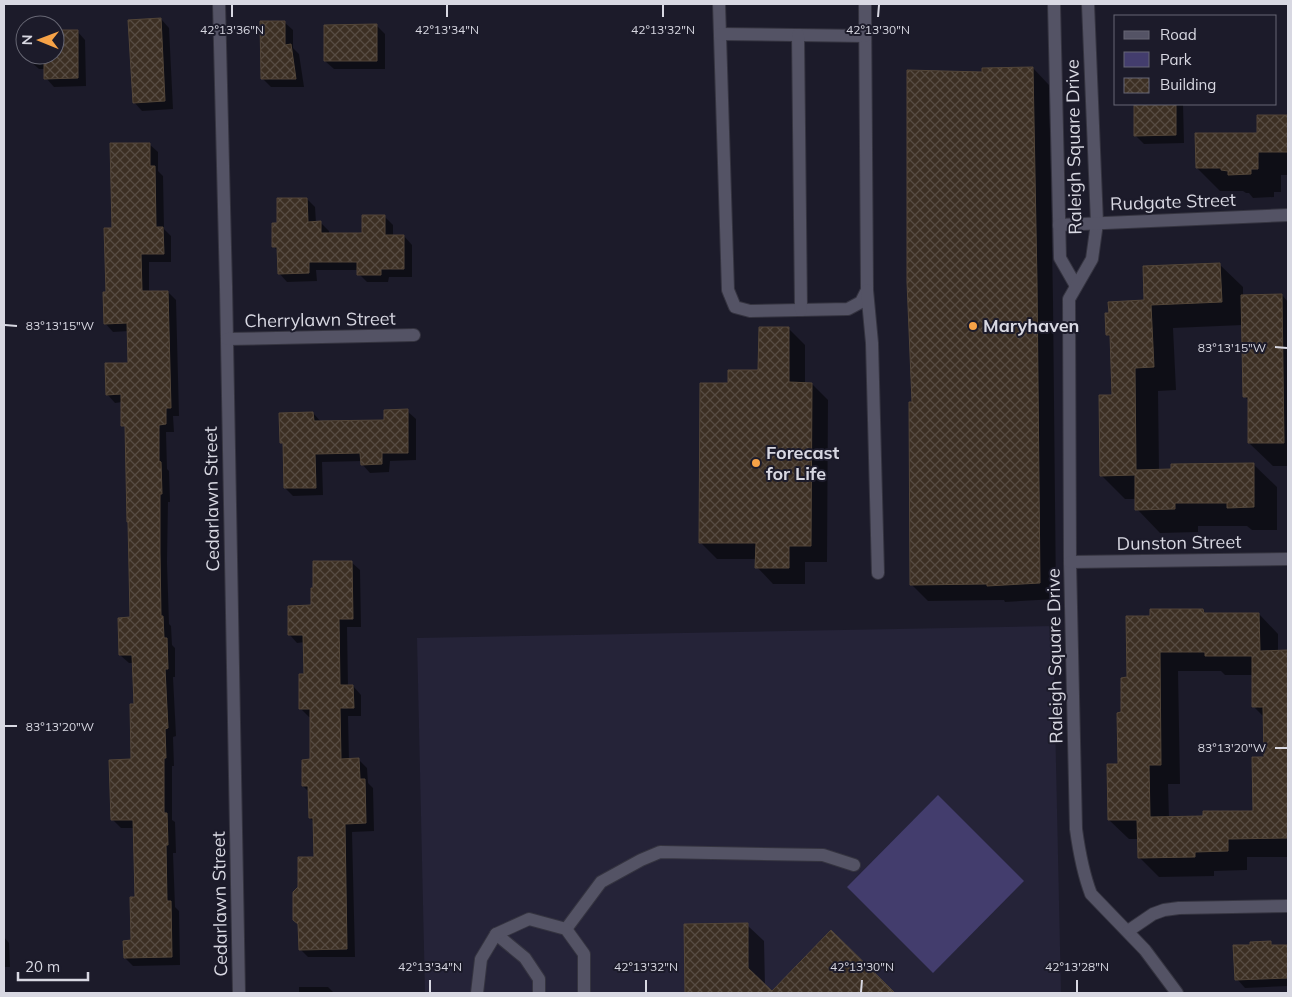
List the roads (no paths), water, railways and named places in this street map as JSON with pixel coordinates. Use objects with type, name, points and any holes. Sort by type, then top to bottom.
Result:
[{"type":"street","name":"Cedarlawn Street","points":[[219,4],[239,993]]},
{"type":"street","points":[[719,4],[728,290],[735,307],[750,311],[848,309],[861,302],[867,290]]},
{"type":"street","points":[[865,4],[867,290],[872,343],[878,573]]},
{"type":"street","name":"Raleigh Square Drive","points":[[1054,4],[1060,258],[1076,286]]},
{"type":"street","name":"Raleigh Square Drive","points":[[1088,4],[1097,223],[1092,258],[1069,299],[1070,562],[1076,828],[1091,894],[1145,950],[1177,993]]},
{"type":"street","points":[[720,34],[865,36]]},
{"type":"street","points":[[798,35],[801,310]]},
{"type":"street","name":"Rudgate Street","points":[[1059,225],[1288,214]]},
{"type":"street","name":"Cherrylawn Street","points":[[227,340],[414,335]]},
{"type":"street","name":"Dunston Street","points":[[1070,562],[1288,559]]},
{"type":"street","points":[[566,929],[601,882],[660,852],[823,855],[854,865]]},
{"type":"street","points":[[1128,931],[1153,914],[1164,910],[1179,908],[1288,906]]},
{"type":"street","points":[[477,993],[481,959],[496,934],[529,919],[566,929],[584,954],[584,993]]},
{"type":"street","points":[[496,934],[525,958],[539,979],[539,993]]},
{"type":"place","name":"Maryhaven","points":[[973,326]]},
{"type":"place","name":"Forecast for Life","points":[[756,463]]}]
